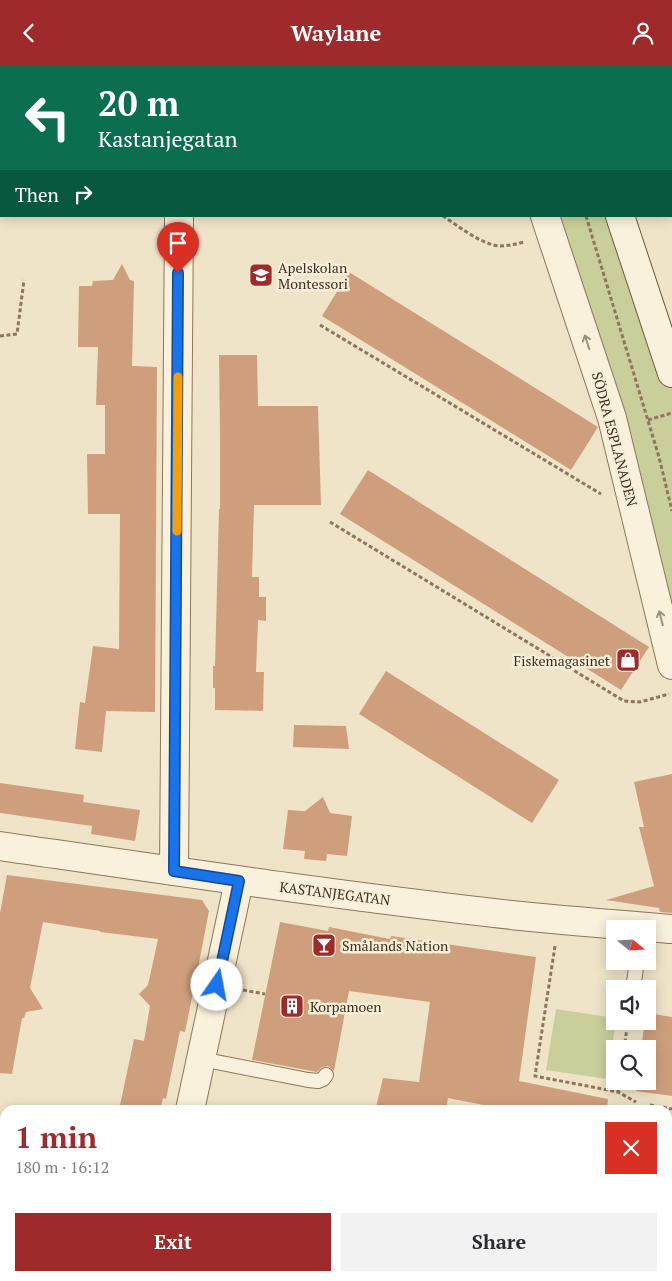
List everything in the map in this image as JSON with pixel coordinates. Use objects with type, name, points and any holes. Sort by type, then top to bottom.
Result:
[{"type":"street","points":[[174,871],[179,217]]},
{"type":"street","points":[[620,217],[672,373]]},
{"type":"street","name":"SÖDRA ESPLANADEN","points":[[548,225],[612,418],[672,665]]},
{"type":"street","name":"KASTANJEGATAN","points":[[0,846],[239,881],[484,912],[558,927],[606,928]]},
{"type":"street","points":[[191,1105],[239,881]]},
{"type":"street","name":"KASTANJEGATAN","points":[[656,928],[672,929]]},
{"type":"lane","points":[[201,1059],[308,1080],[318,1081],[326,1075]]},
{"type":"path","points":[[445,217],[482,241],[498,246],[514,245],[548,225]]},
{"type":"path","points":[[586,217],[660,457],[672,511]]},
{"type":"path","points":[[0,337],[17,334],[24,280]]},
{"type":"path","points":[[320,325],[636,515]]},
{"type":"path","points":[[648,420],[672,413]]},
{"type":"path","points":[[330,522],[624,701],[640,702],[672,693]]},
{"type":"path","points":[[558,927],[534,1076],[618,1092],[636,1102]]},
{"type":"path","points":[[243,990],[266,995]]},
{"type":"green space","points":[[545,217],[620,217],[672,373],[672,665]]},
{"type":"green space","points":[[556,1009],[606,1017],[606,1030],[615,1030],[613,1040],[606,1040],[606,1079],[546,1070]]},
{"type":"building","points":[[122,264],[130,280],[134,281],[132,366],[157,367],[155,712],[106,711],[102,752],[75,749],[80,702],[85,703],[93,646],[119,649],[120,514],[88,514],[87,454],[105,454],[105,405],[96,405],[98,347],[78,347],[79,286],[92,286],[93,281],[113,280]]},
{"type":"building","points":[[349,272],[598,427],[571,470],[322,316]]},
{"type":"building","points":[[219,355],[257,355],[258,406],[318,406],[321,505],[254,505],[252,577],[259,577],[259,597],[266,597],[266,621],[258,620],[256,672],[264,672],[263,711],[215,710],[213,666],[215,666],[220,509]]},
{"type":"building","points":[[368,470],[649,647],[621,690],[340,514]]},
{"type":"building","points":[[386,671],[559,780],[532,823],[359,714]]},
{"type":"building","points":[[294,725],[346,726],[349,749],[293,747]]},
{"type":"building","points":[[672,774],[672,913],[660,912],[659,908],[606,900],[654,886],[639,827],[644,827],[634,782]]},
{"type":"building","points":[[0,783],[84,795],[83,802],[140,810],[135,841],[91,834],[92,826],[0,813]]},
{"type":"building","points":[[323,797],[330,813],[352,816],[347,856],[327,854],[326,861],[304,859],[305,851],[283,849],[288,810],[305,811]]},
{"type":"building","points":[[7,875],[202,900],[209,911],[197,973],[185,1032],[180,1031],[166,1099],[163,1098],[161,1105],[120,1105],[134,1039],[144,1041],[150,1006],[139,994],[148,985],[158,939],[100,932],[43,922],[30,988],[43,1009],[26,1012],[24,1018],[22,1018],[12,1074],[0,1073],[0,913]]},
{"type":"building","points":[[280,922],[328,931],[329,927],[390,939],[391,936],[536,957],[519,1081],[608,1099],[607,1105],[484,1105],[448,1098],[447,1105],[376,1105],[383,1078],[419,1082],[430,1002],[349,991],[334,1071],[328,1066],[322,1067],[317,1072],[252,1060]]},
{"type":"building","points":[[656,1014],[672,1017],[672,1096],[636,1091],[656,1090],[656,1040],[642,1040],[644,1030],[656,1030]]},
{"type":"slow traffic","points":[[177,531],[178,377]]},
{"type":"place","name":"Apelskolan Montessori","points":[[261,275]]},
{"type":"place","name":"Fiskemagasinet","points":[[628,660]]},
{"type":"place","name":"Smålands Nation","points":[[324,945]]},
{"type":"place","name":"Korpamoen","points":[[292,1006]]},
{"type":"route","points":[[178,273],[174,871],[239,881],[217,985]]}]
